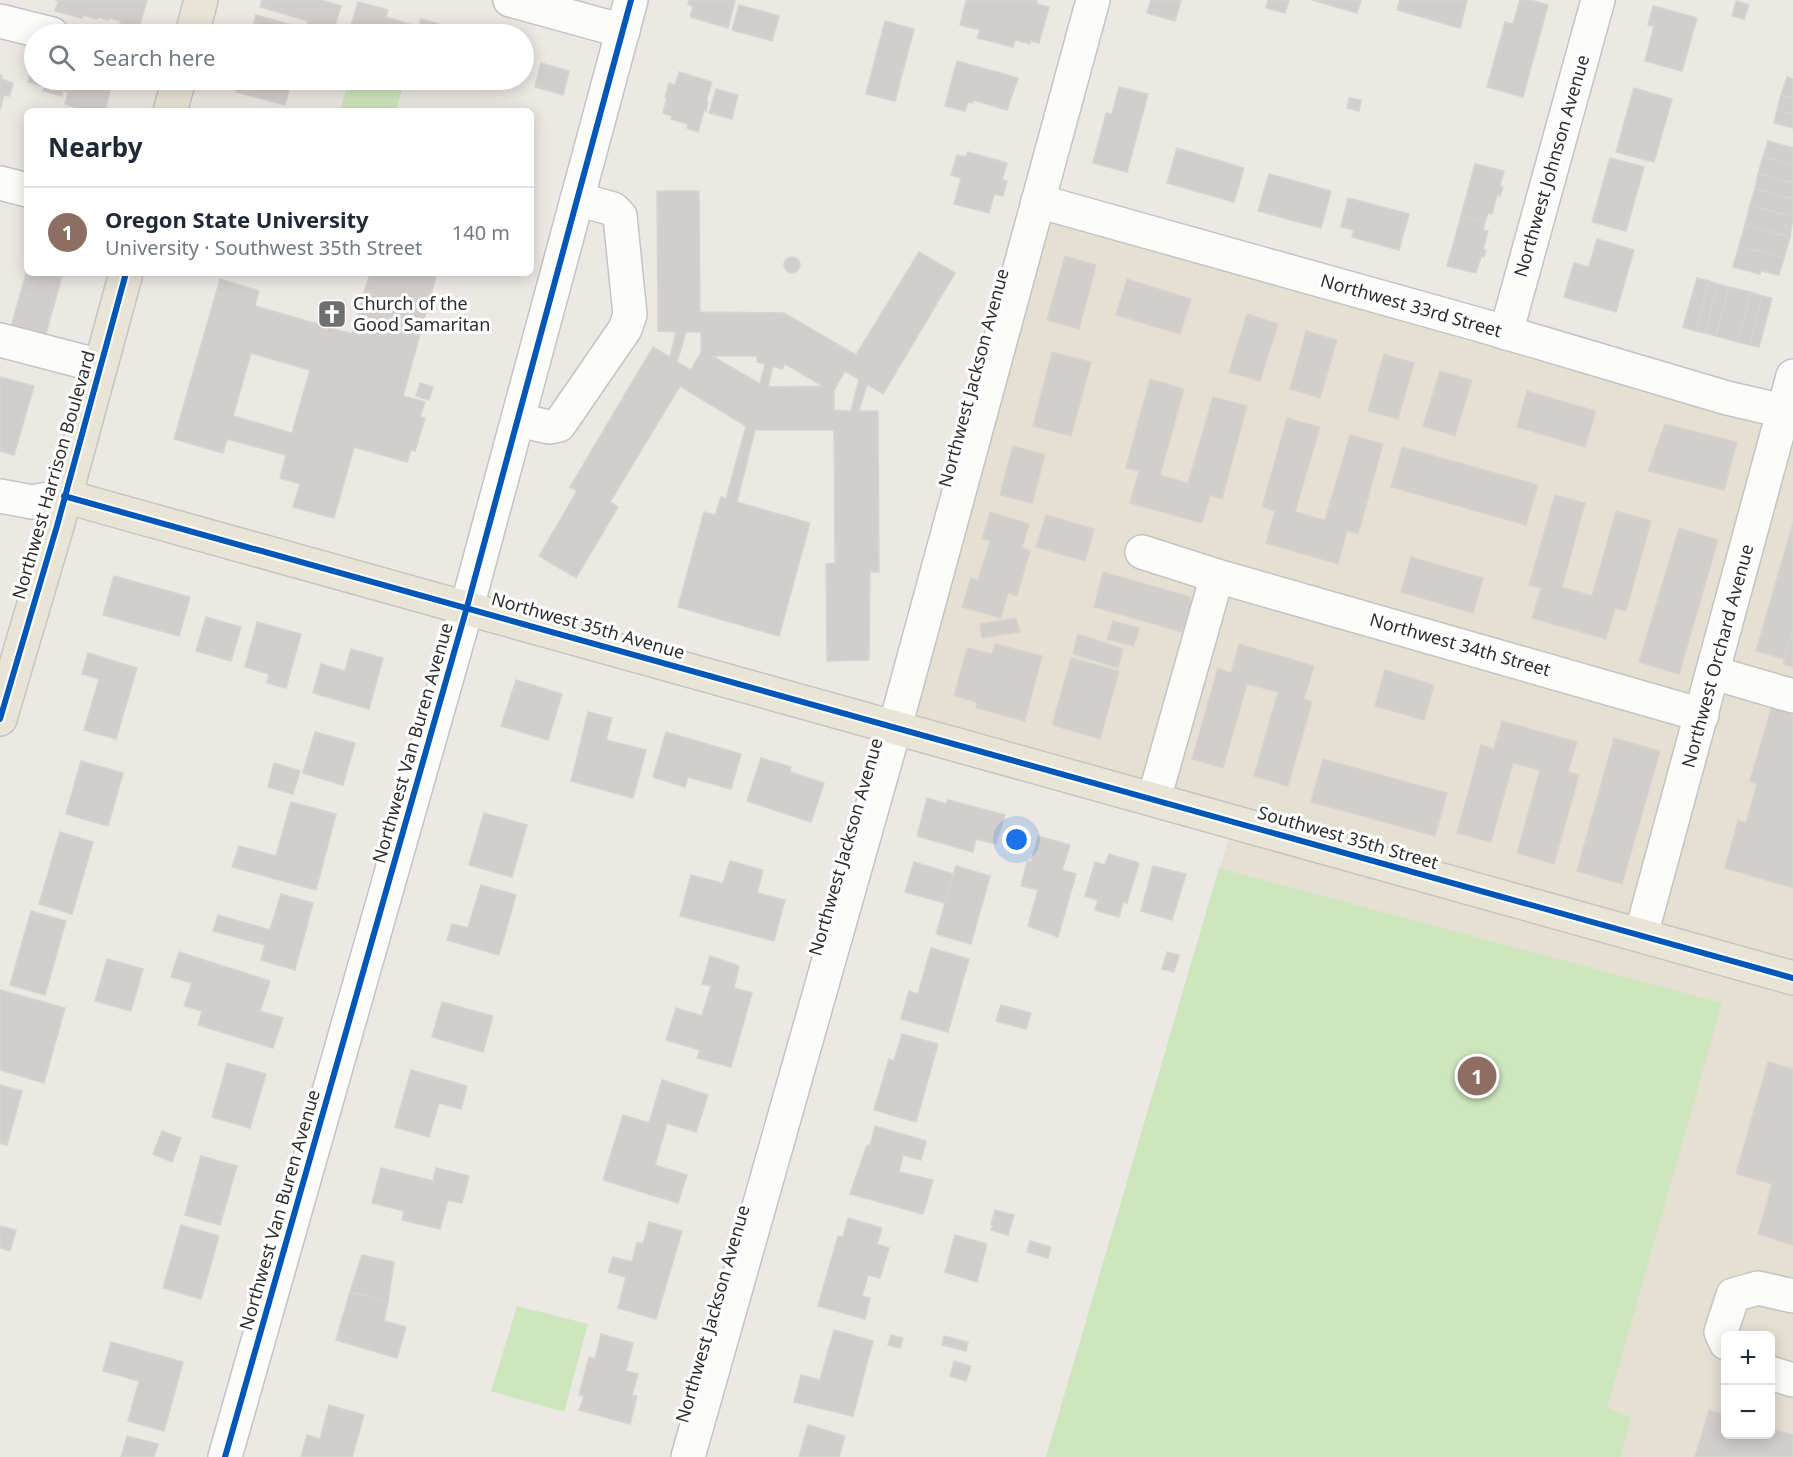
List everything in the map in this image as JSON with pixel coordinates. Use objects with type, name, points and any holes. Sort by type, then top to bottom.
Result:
[{"type":"main road","points":[[195,24],[201,0]]},
{"type":"main road","points":[[171,108],[176,90]]},
{"type":"main road","name":"Northwest Harrison Boulevard","points":[[0,719],[8,662],[64,496],[125,276]]},
{"type":"main road","name":"Northwest 35th Avenue","points":[[64,496],[896,727]]},
{"type":"main road","name":"Southwest 35th Street","points":[[896,727],[1793,978]]},
{"type":"street","points":[[510,0],[627,15]]},
{"type":"street","name":"Northwest Jackson Avenue","points":[[688,1457],[896,727],[1094,0]]},
{"type":"street","name":"Northwest Johnson Avenue","points":[[1506,333],[1598,0]]},
{"type":"street","name":"Northwest Van Buren Avenue","points":[[225,1457],[467,607],[627,15]]},
{"type":"street","points":[[0,21],[24,27]]},
{"type":"street","points":[[0,183],[24,189]]},
{"type":"street","points":[[518,420],[549,427],[559,425],[625,329],[630,315],[620,216],[613,209],[578,199]]},
{"type":"street","name":"Northwest 33rd Street","points":[[1038,201],[1727,398],[1783,411]]},
{"type":"street","points":[[0,340],[100,366]]},
{"type":"street","name":"Northwest Orchard Avenue","points":[[1641,935],[1793,376]]},
{"type":"street","points":[[7,498],[32,502],[64,496]]},
{"type":"street","name":"Northwest 34th Street","points":[[1142,552],[1217,576],[1702,715]]},
{"type":"street","points":[[1154,799],[1217,576]]},
{"type":"street","points":[[1714,673],[1793,696]]},
{"type":"street","points":[[1721,1331],[1734,1295],[1758,1288],[1793,1296]]},
{"type":"street","points":[[1775,1375],[1793,1380]]},
{"type":"shaded area","points":[[1042,209],[1793,399],[1793,1457],[1054,1457],[1235,816],[907,720]]},
{"type":"green space","points":[[346,90],[402,90],[397,108],[341,108]]},
{"type":"green space","points":[[1219,868],[1722,1003],[1607,1408],[1631,1417],[1621,1457],[1046,1457]]},
{"type":"green space","points":[[517,1306],[588,1324],[564,1412],[491,1391]]},
{"type":"building","points":[[56,0],[147,0],[140,24],[124,24],[120,23],[121,21],[108,18],[108,20],[98,17],[97,19],[83,15],[82,18],[55,11],[58,2]]},
{"type":"building","points":[[262,0],[321,0],[341,6],[335,24],[307,24],[308,21],[260,7]]},
{"type":"building","points":[[689,0],[735,0],[728,28],[690,17],[693,6],[688,4]]},
{"type":"building","points":[[966,0],[1032,0],[1049,7],[1039,43],[1031,41],[1030,44],[1015,40],[1013,47],[977,38],[980,30],[960,25]]},
{"type":"building","points":[[1151,0],[1181,0],[1175,21],[1147,13]]},
{"type":"building","points":[[1268,0],[1289,0],[1285,13],[1266,8]]},
{"type":"building","points":[[1312,0],[1361,0],[1357,13]]},
{"type":"building","points":[[1400,0],[1467,0],[1460,28],[1397,10]]},
{"type":"building","points":[[1520,0],[1531,0],[1548,5],[1523,97],[1487,87],[1505,22],[1513,24]]},
{"type":"building","points":[[1736,1],[1749,5],[1744,19],[1732,16]]},
{"type":"building","points":[[358,2],[388,10],[386,17],[409,24],[351,24]]},
{"type":"building","points":[[739,5],[779,16],[772,41],[732,30]]},
{"type":"building","points":[[1653,6],[1697,18],[1682,71],[1645,61],[1654,26],[1648,25]]},
{"type":"building","points":[[256,15],[288,24],[254,24]]},
{"type":"building","points":[[421,19],[438,24],[420,24]]},
{"type":"building","points":[[885,21],[914,29],[895,101],[866,94]]},
{"type":"building","points":[[957,61],[1018,78],[1007,110],[973,100],[972,103],[968,102],[965,111],[945,106]]},
{"type":"building","points":[[541,63],[569,71],[563,95],[535,87]]},
{"type":"building","points":[[679,72],[712,82],[706,102],[708,102],[706,111],[704,110],[698,132],[687,128],[688,124],[671,119],[672,116],[663,113],[669,83],[675,85]]},
{"type":"building","points":[[0,75],[1,79],[13,83],[10,96],[4,95],[0,110]]},
{"type":"building","points":[[1787,77],[1793,79],[1793,98],[1781,95]]},
{"type":"building","points":[[1119,87],[1148,94],[1127,172],[1093,163],[1106,113],[1112,114]]},
{"type":"building","points":[[1634,88],[1672,99],[1654,162],[1616,152]]},
{"type":"building","points":[[716,89],[738,95],[732,119],[709,113]]},
{"type":"building","points":[[110,90],[106,108],[74,108],[65,104],[68,92],[63,91],[62,96],[43,91]]},
{"type":"building","points":[[236,90],[289,90],[285,105],[236,92]]},
{"type":"building","points":[[1781,95],[1793,98],[1793,114],[1777,110]]},
{"type":"building","points":[[1349,98],[1361,100],[1359,111],[1347,108]]},
{"type":"building","points":[[1777,110],[1793,114],[1793,128],[1774,123]]},
{"type":"building","points":[[1768,141],[1793,148],[1793,165],[1763,157]]},
{"type":"building","points":[[1177,148],[1244,168],[1234,202],[1167,183]]},
{"type":"building","points":[[968,152],[1007,163],[1002,180],[1007,181],[1003,196],[994,194],[989,213],[954,204],[961,178],[951,175],[957,155],[966,157]]},
{"type":"building","points":[[1763,157],[1793,165],[1793,183],[1758,174]]},
{"type":"building","points":[[1610,158],[1644,167],[1626,231],[1592,222]]},
{"type":"building","points":[[1475,164],[1504,171],[1500,196],[1497,195],[1492,214],[1488,213],[1485,222],[1461,216]]},
{"type":"building","points":[[1269,174],[1331,191],[1321,228],[1258,211]]},
{"type":"building","points":[[1758,174],[1793,183],[1793,199],[1755,189]]},
{"type":"building","points":[[1755,189],[1793,199],[1793,217],[1750,205]]},
{"type":"building","points":[[657,191],[699,191],[700,312],[784,313],[856,355],[919,252],[955,273],[883,394],[867,384],[859,411],[878,411],[879,572],[870,572],[869,660],[827,661],[826,564],[835,563],[834,430],[755,430],[737,502],[810,523],[779,636],[678,607],[704,512],[715,515],[721,497],[726,499],[746,426],[680,386],[610,502],[618,507],[576,578],[539,556],[577,491],[570,487],[653,347],[670,357],[676,332],[658,331]],"holes":[[[686,332],[701,332],[701,352],[691,370],[677,362]],[[712,356],[757,356],[757,362],[765,364],[760,384]],[[785,364],[823,386],[768,387],[773,366],[782,369]],[[845,371],[859,379],[851,411],[834,410],[834,390]]]},
{"type":"building","points":[[1348,198],[1409,214],[1399,250],[1352,237],[1354,230],[1341,227]]},
{"type":"building","points":[[1750,205],[1793,217],[1790,237],[1745,225]]},
{"type":"building","points":[[1461,216],[1485,222],[1483,230],[1488,231],[1483,249],[1486,250],[1484,257],[1481,257],[1476,273],[1447,266]]},
{"type":"building","points":[[1745,225],[1790,237],[1784,258],[1739,246]]},
{"type":"building","points":[[1597,239],[1634,250],[1616,312],[1564,297],[1574,263],[1589,267]]},
{"type":"building","points":[[1739,246],[1784,258],[1779,275],[1761,271],[1760,274],[1733,267]]},
{"type":"building","points":[[1065,256],[1096,265],[1079,329],[1047,320]]},
{"type":"building","points":[[789,257],[795,257],[800,265],[798,271],[789,273],[784,268],[784,262]]},
{"type":"building","points":[[25,276],[62,276],[45,337],[11,327]]},
{"type":"building","points":[[369,276],[436,276],[403,396],[425,402],[420,417],[425,418],[415,451],[411,450],[407,462],[354,447],[334,518],[293,507],[300,484],[280,478],[286,455],[227,439],[223,453],[174,439],[220,279],[259,291],[255,306],[352,334]],"holes":[[[251,353],[310,370],[292,433],[233,416]]]},
{"type":"building","points":[[1697,278],[1709,281],[1696,331],[1683,327]]},
{"type":"building","points":[[1127,279],[1191,299],[1180,334],[1116,315]]},
{"type":"building","points":[[1709,281],[1718,284],[1705,333],[1696,331]]},
{"type":"building","points":[[1718,284],[1729,287],[1716,336],[1705,333]]},
{"type":"building","points":[[1729,287],[1751,292],[1738,342],[1716,336]]},
{"type":"building","points":[[1751,292],[1762,296],[1750,345],[1738,342]]},
{"type":"building","points":[[1762,296],[1772,298],[1759,347],[1750,345]]},
{"type":"building","points":[[1247,314],[1278,324],[1260,381],[1229,372]]},
{"type":"building","points":[[1306,331],[1337,340],[1320,398],[1290,389]]},
{"type":"building","points":[[1052,352],[1091,362],[1071,436],[1033,426]]},
{"type":"building","points":[[1384,354],[1414,363],[1398,419],[1368,411]]},
{"type":"building","points":[[1440,371],[1472,380],[1455,436],[1423,426]]},
{"type":"building","points":[[0,377],[34,386],[14,455],[0,451]]},
{"type":"building","points":[[1150,379],[1184,389],[1160,475],[1188,483],[1213,397],[1247,406],[1222,499],[1210,495],[1202,523],[1130,503],[1139,471],[1126,468]]},
{"type":"building","points":[[420,383],[433,387],[429,400],[416,396]]},
{"type":"building","points":[[1527,391],[1596,411],[1585,447],[1517,427]]},
{"type":"building","points":[[1287,418],[1320,427],[1295,512],[1325,520],[1350,435],[1383,444],[1358,534],[1347,531],[1338,564],[1266,543],[1275,511],[1262,507]]},
{"type":"building","points":[[1665,424],[1737,442],[1724,490],[1648,471]]},
{"type":"building","points":[[1013,446],[1045,455],[1032,503],[1000,495]]},
{"type":"building","points":[[1402,447],[1538,485],[1526,525],[1391,487]]},
{"type":"building","points":[[1555,495],[1585,503],[1562,587],[1592,596],[1616,511],[1651,521],[1626,611],[1615,608],[1606,639],[1532,618],[1541,588],[1529,585]]},
{"type":"building","points":[[990,512],[1029,524],[1022,548],[1030,551],[1017,596],[1008,593],[1001,618],[962,607],[971,578],[978,580],[990,541],[982,539]]},
{"type":"building","points":[[1046,515],[1094,529],[1085,561],[1036,547]]},
{"type":"building","points":[[1793,523],[1793,629],[1784,659],[1756,651]]},
{"type":"building","points":[[1679,528],[1718,540],[1679,674],[1639,662]]},
{"type":"building","points":[[1411,557],[1483,578],[1473,613],[1401,592]]},
{"type":"building","points":[[1103,572],[1191,597],[1190,601],[1198,603],[1191,630],[1183,628],[1182,632],[1094,607]]},
{"type":"building","points":[[114,576],[190,597],[179,636],[103,615]]},
{"type":"building","points":[[206,617],[241,627],[231,661],[196,651]]},
{"type":"building","points":[[1016,618],[1020,632],[982,638],[980,624]]},
{"type":"building","points":[[1113,621],[1139,628],[1134,646],[1107,639]]},
{"type":"building","points":[[257,622],[301,634],[286,688],[267,683],[269,674],[245,667]]},
{"type":"building","points":[[1793,629],[1793,667],[1783,664]]},
{"type":"building","points":[[1078,634],[1123,649],[1118,668],[1073,654]]},
{"type":"building","points":[[995,644],[1042,656],[1025,721],[976,708],[977,702],[954,696],[967,648],[992,654]]},
{"type":"building","points":[[1239,644],[1314,666],[1304,699],[1312,702],[1288,786],[1254,776],[1278,692],[1247,684],[1223,768],[1192,759],[1218,668],[1231,673]]},
{"type":"building","points":[[351,649],[383,658],[369,709],[313,693],[321,664],[345,671]]},
{"type":"building","points":[[88,653],[137,668],[116,739],[84,730],[99,679],[82,674]]},
{"type":"building","points":[[1071,658],[1119,671],[1100,739],[1052,725]]},
{"type":"building","points":[[1385,670],[1434,685],[1424,720],[1375,706]]},
{"type":"building","points":[[516,680],[562,694],[548,740],[501,726]]},
{"type":"building","points":[[1775,695],[1793,700],[1793,888],[1725,868],[1738,820],[1746,823],[1757,784],[1750,781]]},
{"type":"building","points":[[588,712],[612,718],[606,740],[646,750],[633,798],[571,781]]},
{"type":"building","points":[[1502,721],[1577,742],[1568,772],[1579,775],[1554,864],[1517,853],[1540,770],[1513,763],[1491,842],[1457,833],[1481,745],[1494,749]]},
{"type":"building","points":[[315,732],[355,743],[343,785],[303,773]]},
{"type":"building","points":[[666,732],[741,754],[731,789],[688,777],[685,787],[653,777]]},
{"type":"building","points":[[1614,738],[1660,751],[1622,884],[1577,871]]},
{"type":"building","points":[[761,758],[791,767],[790,772],[824,783],[811,822],[747,801]]},
{"type":"building","points":[[1323,759],[1447,793],[1435,836],[1311,802]]},
{"type":"building","points":[[81,761],[123,773],[108,826],[66,814]]},
{"type":"building","points":[[274,763],[300,771],[293,794],[268,787]]},
{"type":"building","points":[[927,798],[946,804],[948,800],[1005,815],[996,844],[976,839],[973,852],[917,836]]},
{"type":"building","points":[[291,802],[336,814],[316,890],[232,867],[239,846],[276,856]]},
{"type":"building","points":[[484,813],[527,825],[512,877],[469,865]]},
{"type":"building","points":[[60,832],[93,842],[72,914],[39,904]]},
{"type":"building","points":[[1038,836],[1070,845],[1062,870],[1076,874],[1058,937],[1028,926],[1038,890],[1021,886],[1027,861],[1031,862]]},
{"type":"building","points":[[1109,854],[1139,863],[1127,903],[1123,902],[1119,917],[1095,910],[1098,900],[1085,896],[1095,862],[1105,865]]},
{"type":"building","points":[[730,861],[763,870],[757,893],[785,900],[774,941],[680,916],[691,875],[723,883]]},
{"type":"building","points":[[914,862],[953,874],[945,903],[905,892]]},
{"type":"building","points":[[956,866],[990,876],[971,944],[936,934]]},
{"type":"building","points":[[1153,866],[1186,874],[1172,920],[1141,911]]},
{"type":"building","points":[[481,885],[516,895],[499,955],[447,940],[452,924],[468,928]]},
{"type":"building","points":[[281,894],[313,903],[295,970],[261,960],[265,945],[213,931],[218,915],[270,930]]},
{"type":"building","points":[[31,911],[66,921],[45,995],[10,985]]},
{"type":"building","points":[[931,948],[969,959],[948,1032],[901,1019],[909,991],[918,994]]},
{"type":"building","points":[[179,952],[270,981],[260,1011],[283,1018],[273,1048],[198,1025],[202,1011],[184,1006],[192,983],[171,977]]},
{"type":"building","points":[[1167,952],[1179,955],[1174,972],[1162,969]]},
{"type":"building","points":[[710,956],[739,966],[734,988],[752,993],[731,1067],[697,1058],[700,1050],[666,1040],[676,1008],[702,1016],[711,986],[702,984]]},
{"type":"building","points":[[107,959],[143,969],[131,1011],[95,1001]]},
{"type":"building","points":[[0,990],[65,1008],[44,1083],[0,1070]]},
{"type":"building","points":[[442,1002],[493,1016],[483,1052],[432,1037]]},
{"type":"building","points":[[1001,1005],[1031,1013],[1026,1029],[996,1021]]},
{"type":"building","points":[[902,1034],[938,1044],[916,1122],[874,1110],[889,1059],[894,1061]]},
{"type":"building","points":[[1768,1062],[1793,1069],[1793,1245],[1758,1234],[1772,1184],[1736,1174]]},
{"type":"building","points":[[227,1063],[266,1074],[250,1128],[212,1117]]},
{"type":"building","points":[[411,1070],[467,1086],[461,1109],[439,1103],[429,1137],[395,1127]]},
{"type":"building","points":[[662,1080],[708,1095],[696,1132],[667,1123],[655,1165],[687,1175],[678,1203],[603,1180],[623,1115],[649,1123]]},
{"type":"building","points":[[0,1085],[22,1091],[7,1145],[0,1143]]},
{"type":"building","points":[[875,1126],[926,1141],[921,1160],[903,1155],[899,1172],[933,1180],[923,1214],[850,1194],[867,1145],[870,1146]]},
{"type":"building","points":[[162,1131],[181,1138],[172,1162],[153,1154]]},
{"type":"building","points":[[201,1156],[237,1166],[220,1225],[185,1215]]},
{"type":"building","points":[[381,1168],[433,1181],[436,1168],[469,1176],[462,1203],[448,1200],[440,1229],[402,1220],[404,1211],[372,1203]]},
{"type":"building","points":[[995,1210],[1014,1215],[1008,1235],[991,1230]]},
{"type":"building","points":[[848,1218],[882,1228],[877,1244],[889,1248],[880,1278],[868,1275],[862,1296],[870,1298],[865,1319],[818,1306],[838,1236],[843,1237]]},
{"type":"building","points":[[649,1222],[682,1231],[656,1319],[618,1308],[626,1277],[608,1272],[613,1257],[632,1262],[637,1242],[643,1244]]},
{"type":"building","points":[[181,1225],[219,1236],[201,1299],[163,1288]]},
{"type":"building","points":[[0,1226],[16,1230],[10,1251],[0,1248]]},
{"type":"building","points":[[955,1235],[987,1244],[977,1282],[945,1272]]},
{"type":"building","points":[[1030,1241],[1051,1247],[1048,1258],[1027,1252]]},
{"type":"building","points":[[362,1255],[394,1262],[388,1302],[350,1292]]},
{"type":"building","points":[[350,1292],[388,1302],[384,1321],[406,1327],[397,1358],[336,1340]]},
{"type":"building","points":[[834,1330],[873,1341],[853,1416],[794,1402],[801,1375],[820,1380]]},
{"type":"building","points":[[601,1334],[633,1343],[626,1371],[638,1374],[632,1395],[637,1396],[630,1424],[579,1410],[584,1396],[579,1395],[589,1357],[595,1359]]},
{"type":"building","points":[[891,1335],[903,1338],[900,1348],[888,1345]]},
{"type":"building","points":[[944,1336],[968,1342],[966,1351],[942,1345]]},
{"type":"building","points":[[111,1342],[183,1362],[164,1431],[128,1421],[139,1381],[103,1371]]},
{"type":"building","points":[[954,1361],[971,1366],[966,1381],[950,1376]]},
{"type":"building","points":[[329,1405],[364,1415],[352,1457],[301,1457],[307,1435],[320,1439]]},
{"type":"building","points":[[1709,1410],[1721,1414],[1721,1439],[1775,1439],[1775,1430],[1793,1435],[1793,1457],[1695,1457]]},
{"type":"building","points":[[808,1425],[845,1436],[839,1457],[799,1457]]},
{"type":"building","points":[[127,1436],[158,1444],[154,1457],[121,1457]]},
{"type":"cycle path","points":[[225,1457],[467,607],[631,0]]},
{"type":"cycle path","points":[[0,719],[57,526],[125,276]]},
{"type":"cycle path","points":[[64,496],[1793,978]]},
{"type":"place","name":"Church of the Good Samaritan","points":[[332,314]]},
{"type":"place","name":"Oregon State University","points":[[1477,1076]]}]
